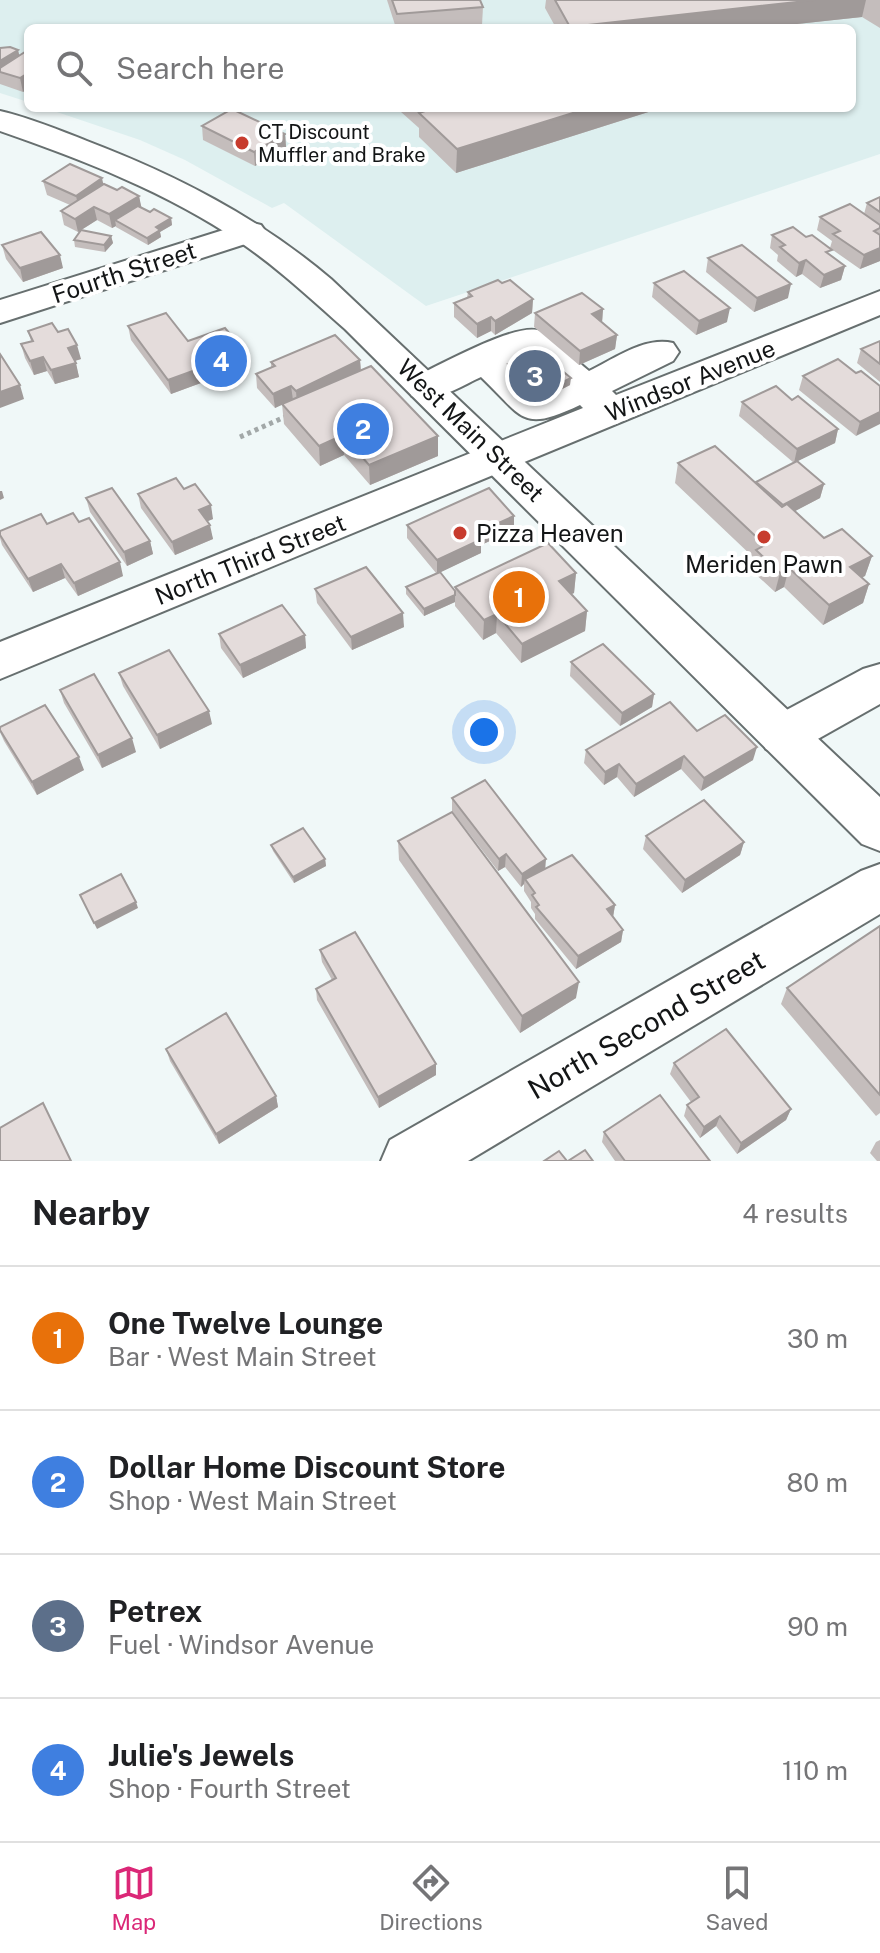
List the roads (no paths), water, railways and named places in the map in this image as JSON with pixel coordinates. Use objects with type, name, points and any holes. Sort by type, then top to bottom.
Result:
[{"type":"street","name":"West Main Street","points":[[0,120],[140,173],[192,198],[249,232],[324,291],[880,829]]},
{"type":"street","name":"Fourth Street","points":[[0,312],[249,232]]},
{"type":"street","name":"Windsor Avenue","points":[[500,458],[598,400],[880,302]]},
{"type":"street","points":[[426,387],[528,340],[598,400],[660,352]]},
{"type":"street","name":"North Third Street","points":[[0,661],[500,458]]},
{"type":"street","points":[[783,735],[880,682]]},
{"type":"street","name":"North Second Street","points":[[411,1161],[880,887]]},
{"type":"place","name":"CT Discount Muffler and Brake","points":[[242,143]]},
{"type":"place","name":"Julie's Jewels","points":[[221,361]]},
{"type":"place","name":"Petrex","points":[[535,376]]},
{"type":"place","name":"Dollar Home Discount Store","points":[[363,429]]},
{"type":"place","name":"Pizza Heaven","points":[[460,533]]},
{"type":"place","name":"Meriden Pawn","points":[[764,537]]},
{"type":"place","name":"One Twelve Lounge","points":[[519,597]]}]
